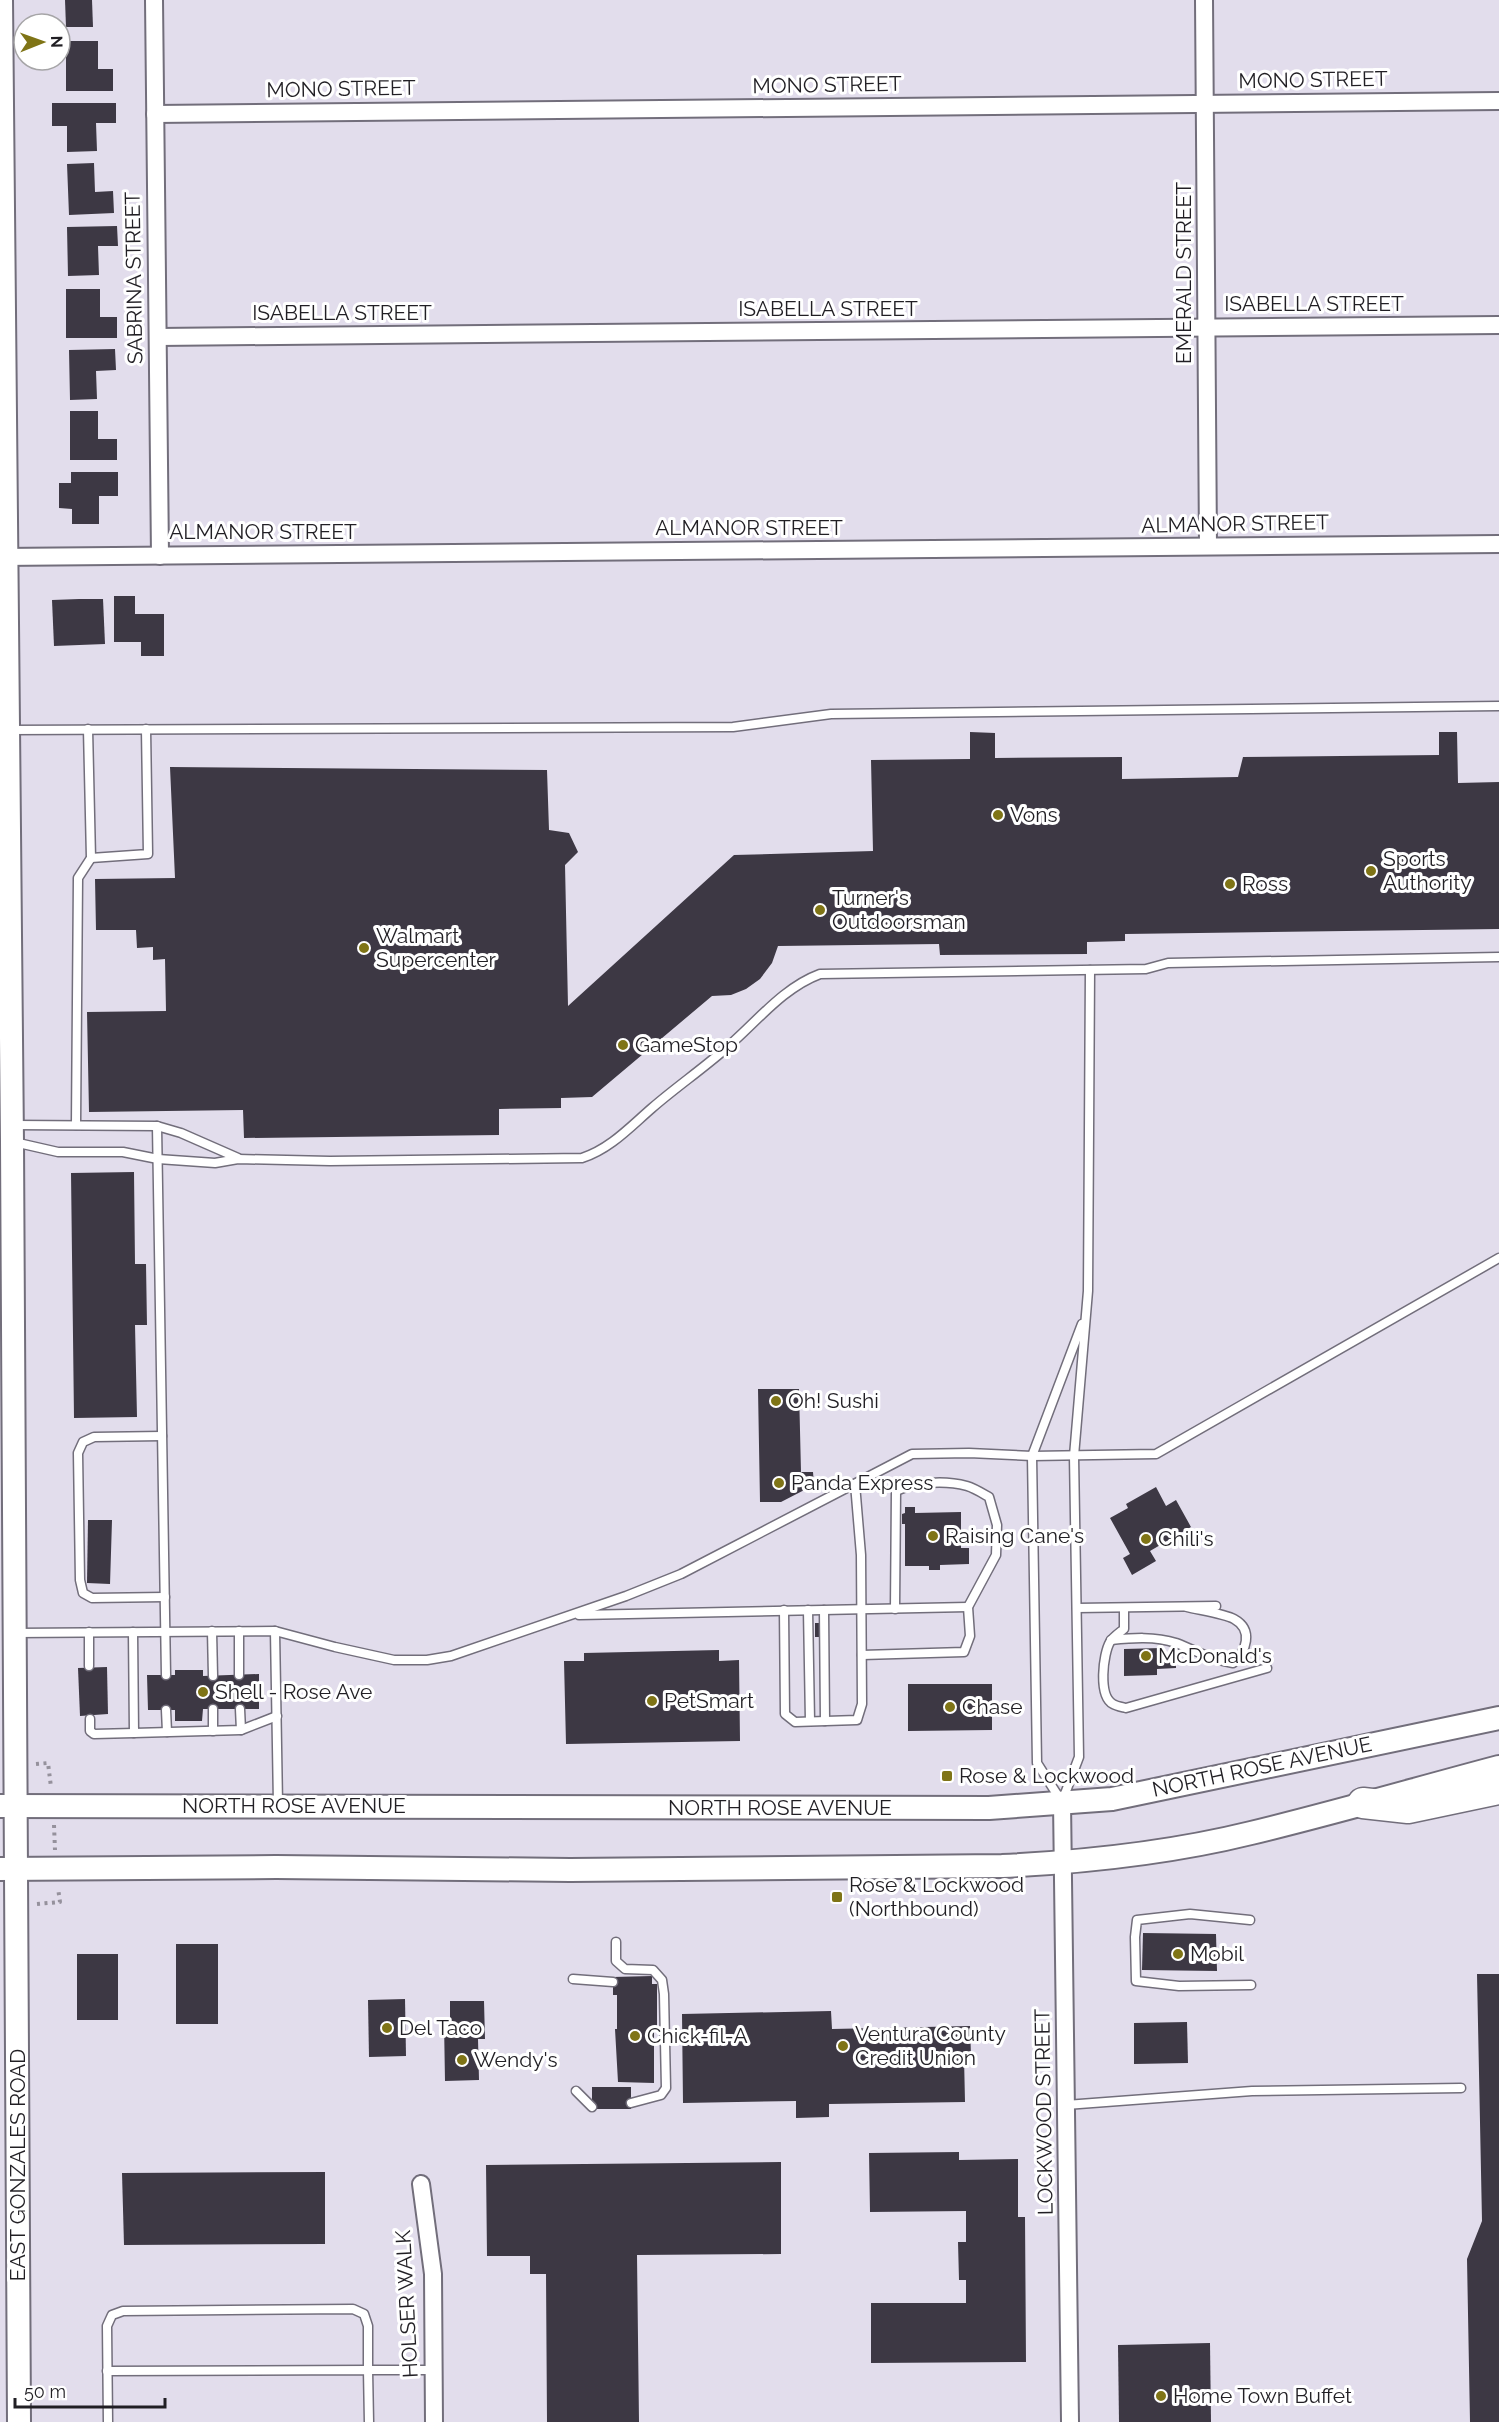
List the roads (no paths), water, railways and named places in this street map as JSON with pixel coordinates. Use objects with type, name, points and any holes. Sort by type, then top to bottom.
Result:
[{"type":"highway","points":[[1363,1803],[1408,1808],[1499,1790]]},
{"type":"main road","name":"EAST GONZALES ROAD","points":[[1,0],[4,780],[8,1136],[14,1370],[15,1633],[8,1806],[8,1869],[19,2144],[19,2422]]},
{"type":"main road","points":[[0,1332],[14,1370]]},
{"type":"main road","name":"NORTH ROSE AVENUE","points":[[8,1806],[989,1808],[1112,1799],[1499,1719]]},
{"type":"main road","points":[[8,1869],[276,1867],[570,1870],[1002,1866],[1064,1862],[1124,1856],[1250,1834],[1499,1767]]},
{"type":"street","name":"SABRINA STREET","points":[[154,0],[160,556]]},
{"type":"street","name":"EMERALD STREET","points":[[1204,0],[1208,546]]},
{"type":"street","name":"MONO STREET","points":[[155,114],[1499,101]]},
{"type":"street","name":"ISABELLA STREET","points":[[158,337],[1499,325]]},
{"type":"street","name":"ALMANOR STREET","points":[[3,557],[1499,544]]},
{"type":"street","name":"LOCKWOOD STREET","points":[[1062,1802],[1070,2422]]},
{"type":"street","name":"HOLSER WALK","points":[[422,2184],[433,2274],[434,2422]]},
{"type":"lane","points":[[4,730],[733,728],[831,714],[1499,706]]},
{"type":"lane","points":[[76,1125],[78,878],[92,858],[88,729]]},
{"type":"lane","points":[[92,858],[148,854],[146,729]]},
{"type":"lane","points":[[8,1136],[58,1152],[123,1152],[158,1159],[215,1162],[238,1159],[330,1161],[582,1158],[598,1153],[609,1145],[723,1051],[779,999],[805,979],[820,974],[1146,969],[1168,963],[1499,957]]},
{"type":"lane","points":[[1062,1802],[1079,1757],[1074,1456],[1088,1292],[1090,970]]},
{"type":"lane","points":[[8,1136],[76,1125],[157,1126],[181,1133],[238,1159]]},
{"type":"lane","points":[[157,1126],[166,1675]]},
{"type":"lane","points":[[15,1633],[275,1631],[394,1660],[427,1660],[451,1656],[681,1574],[912,1454],[1074,1456],[1156,1454],[1499,1258]]},
{"type":"lane","points":[[1062,1802],[1037,1763],[1032,1456],[1085,1318]]},
{"type":"lane","points":[[162,1436],[93,1437],[82,1442],[78,1453],[80,1580],[83,1593],[92,1598],[165,1597]]},
{"type":"lane","points":[[784,1610],[785,1714],[795,1722],[857,1720],[862,1704],[862,1654],[861,1555],[855,1484]]},
{"type":"lane","points":[[862,1654],[964,1652],[970,1636],[968,1607],[996,1555],[998,1525],[989,1497],[967,1486],[912,1484],[896,1491],[895,1609]]},
{"type":"lane","points":[[1077,1608],[1216,1606]]},
{"type":"lane","points":[[568,1616],[968,1607]]},
{"type":"lane","points":[[1111,1640],[1136,1637],[1174,1643],[1210,1659],[1233,1663],[1245,1649],[1246,1639],[1243,1628],[1234,1619],[1187,1607]]},
{"type":"lane","points":[[1124,1608],[1124,1629],[1111,1640],[1105,1654],[1103,1686],[1106,1697],[1112,1704],[1126,1708],[1267,1668]]},
{"type":"lane","points":[[808,1610],[810,1721]]},
{"type":"lane","points":[[824,1610],[825,1721]]},
{"type":"lane","points":[[212,1631],[213,1676]]},
{"type":"lane","points":[[239,1631],[239,1675]]},
{"type":"lane","points":[[275,1631],[278,1807]]},
{"type":"lane","points":[[89,1632],[90,1666]]},
{"type":"lane","points":[[133,1632],[134,1733]]},
{"type":"lane","points":[[213,1709],[213,1731]]},
{"type":"lane","points":[[240,1709],[241,1730]]},
{"type":"lane","points":[[166,1710],[166,1732]]},
{"type":"lane","points":[[90,1719],[90,1731],[94,1734],[241,1730],[277,1716]]},
{"type":"lane","points":[[1250,1920],[1190,1914],[1137,1920],[1135,1938],[1136,1980],[1179,1986],[1251,1985]]},
{"type":"lane","points":[[616,1942],[616,1961],[625,1969],[653,1970],[662,1980],[666,2088],[661,2095],[631,2103]]},
{"type":"lane","points":[[573,1979],[613,1982]]},
{"type":"lane","points":[[652,1981],[662,1980]]},
{"type":"lane","points":[[1066,2105],[1252,2091],[1461,2088]]},
{"type":"lane","points":[[576,2091],[588,2098],[592,2107]]},
{"type":"lane","points":[[108,2422],[107,2326],[111,2315],[123,2311],[354,2309],[364,2314],[368,2326],[369,2422]]},
{"type":"lane","points":[[107,2371],[434,2370]]},
{"type":"place","name":"Vons","points":[[998,815]]},
{"type":"place","name":"Sports Authority","points":[[1371,871]]},
{"type":"place","name":"Ross","points":[[1230,884]]},
{"type":"place","name":"Turner's Outdoorsman","points":[[820,910]]},
{"type":"place","name":"Walmart Supercenter","points":[[364,948]]},
{"type":"place","name":"GameStop","points":[[623,1045]]},
{"type":"place","name":"Oh! Sushi","points":[[776,1401]]},
{"type":"place","name":"Panda Express","points":[[779,1483]]},
{"type":"place","name":"Raising Cane's","points":[[933,1536]]},
{"type":"place","name":"Chili's","points":[[1146,1539]]},
{"type":"place","name":"McDonald's","points":[[1146,1656]]},
{"type":"place","name":"Shell - Rose Ave","points":[[203,1692]]},
{"type":"place","name":"PetSmart","points":[[652,1701]]},
{"type":"place","name":"Chase","points":[[950,1707]]},
{"type":"place","name":"Rose & Lockwood","points":[[947,1776]]},
{"type":"place","name":"Rose & Lockwood (Northbound)","points":[[837,1897]]},
{"type":"place","name":"Mobil","points":[[1178,1954]]},
{"type":"place","name":"Del Taco","points":[[387,2028]]},
{"type":"place","name":"Chick-fil-A","points":[[635,2036]]},
{"type":"place","name":"Ventura County Credit Union","points":[[843,2046]]},
{"type":"place","name":"Wendy's","points":[[462,2060]]},
{"type":"place","name":"Home Town Buffet","points":[[1161,2396]]}]
